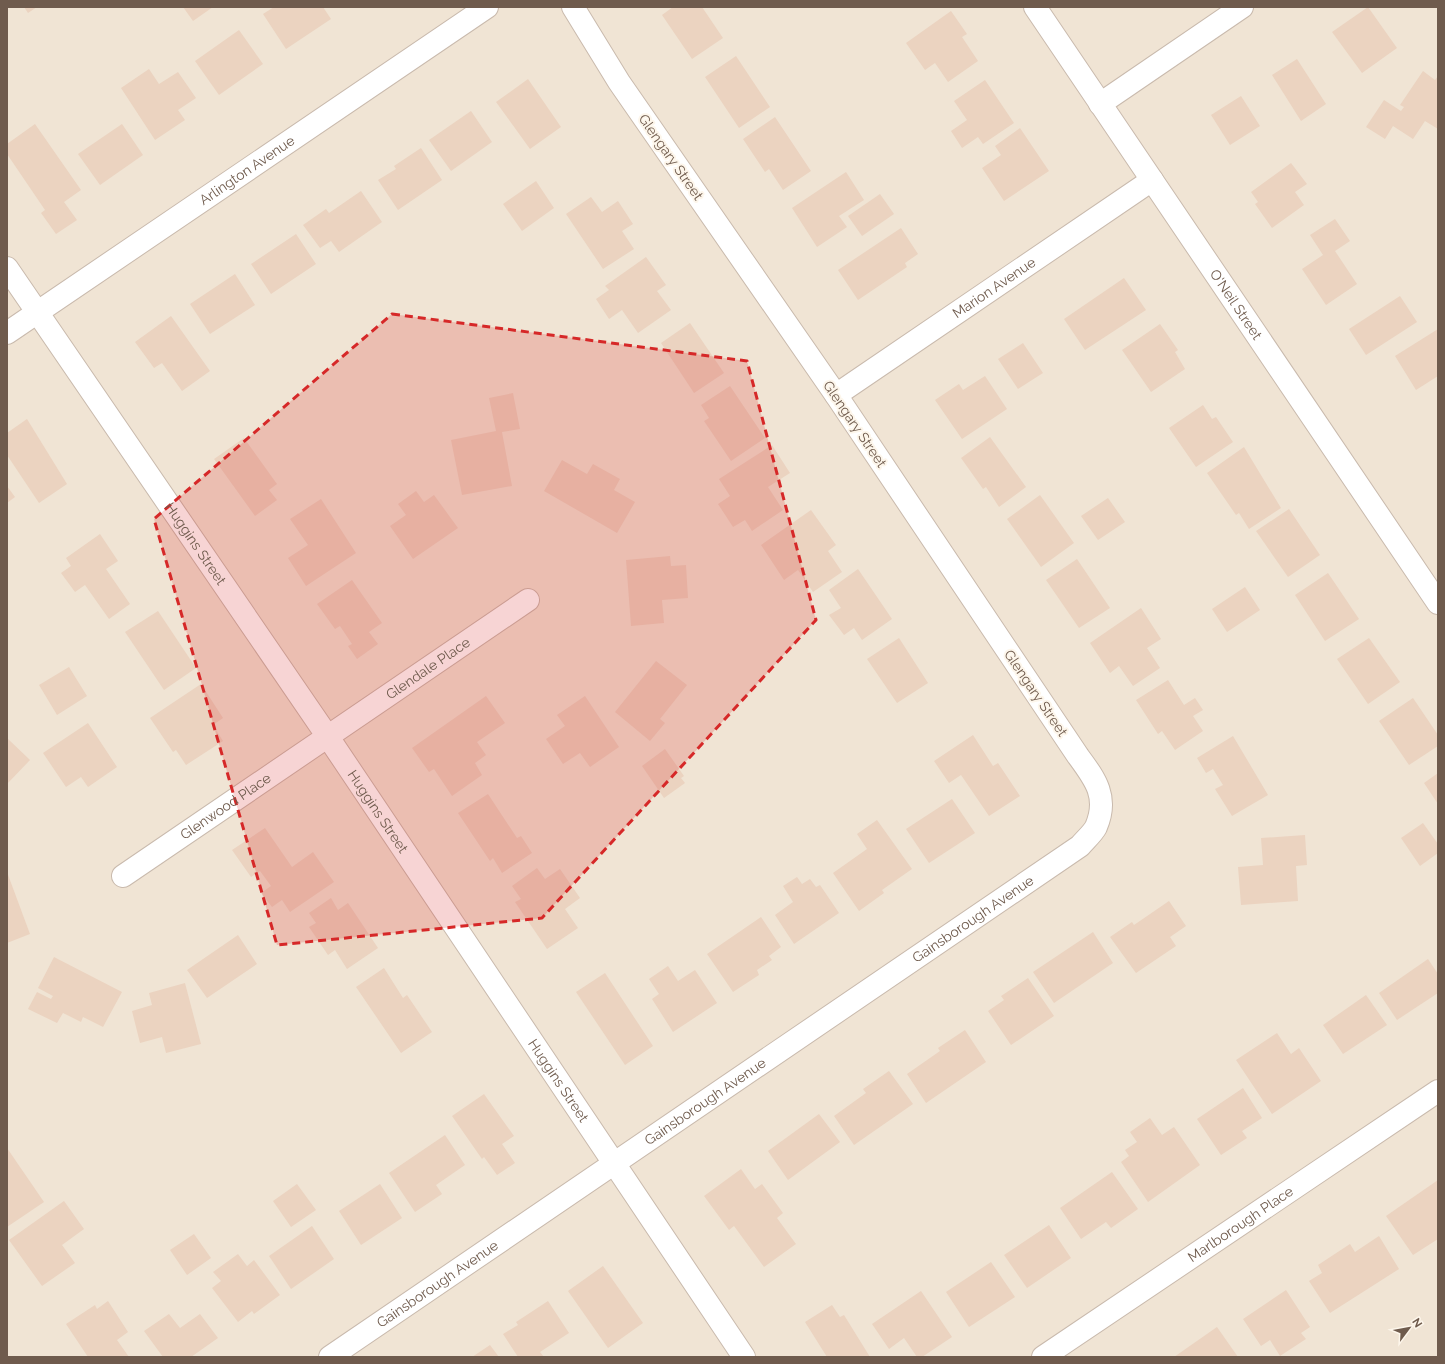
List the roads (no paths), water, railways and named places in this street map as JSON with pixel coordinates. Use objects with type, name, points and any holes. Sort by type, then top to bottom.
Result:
[{"type":"street","name":"Arlington Avenue","points":[[7,333],[487,7]]},
{"type":"street","name":"Glengary Street","points":[[573,7],[619,82],[836,394],[1078,756],[1096,779],[1102,805],[1096,828],[1080,846]]},
{"type":"street","name":"O'Neil Street","points":[[1035,7],[1438,602]]},
{"type":"street","points":[[1100,104],[1242,7]]},
{"type":"street","name":"Marion Avenue","points":[[836,394],[1152,180]]},
{"type":"street","name":"Huggins Street","points":[[7,268],[328,737],[744,1357]]},
{"type":"street","name":"Glendale Place","points":[[328,737],[528,600]]},
{"type":"street","name":"Glenwood Place","points":[[123,876],[328,737]]},
{"type":"street","name":"Gainsborough Avenue","points":[[330,1357],[1080,846]]},
{"type":"street","name":"Marlborough Place","points":[[1043,1357],[1438,1091]]}]
